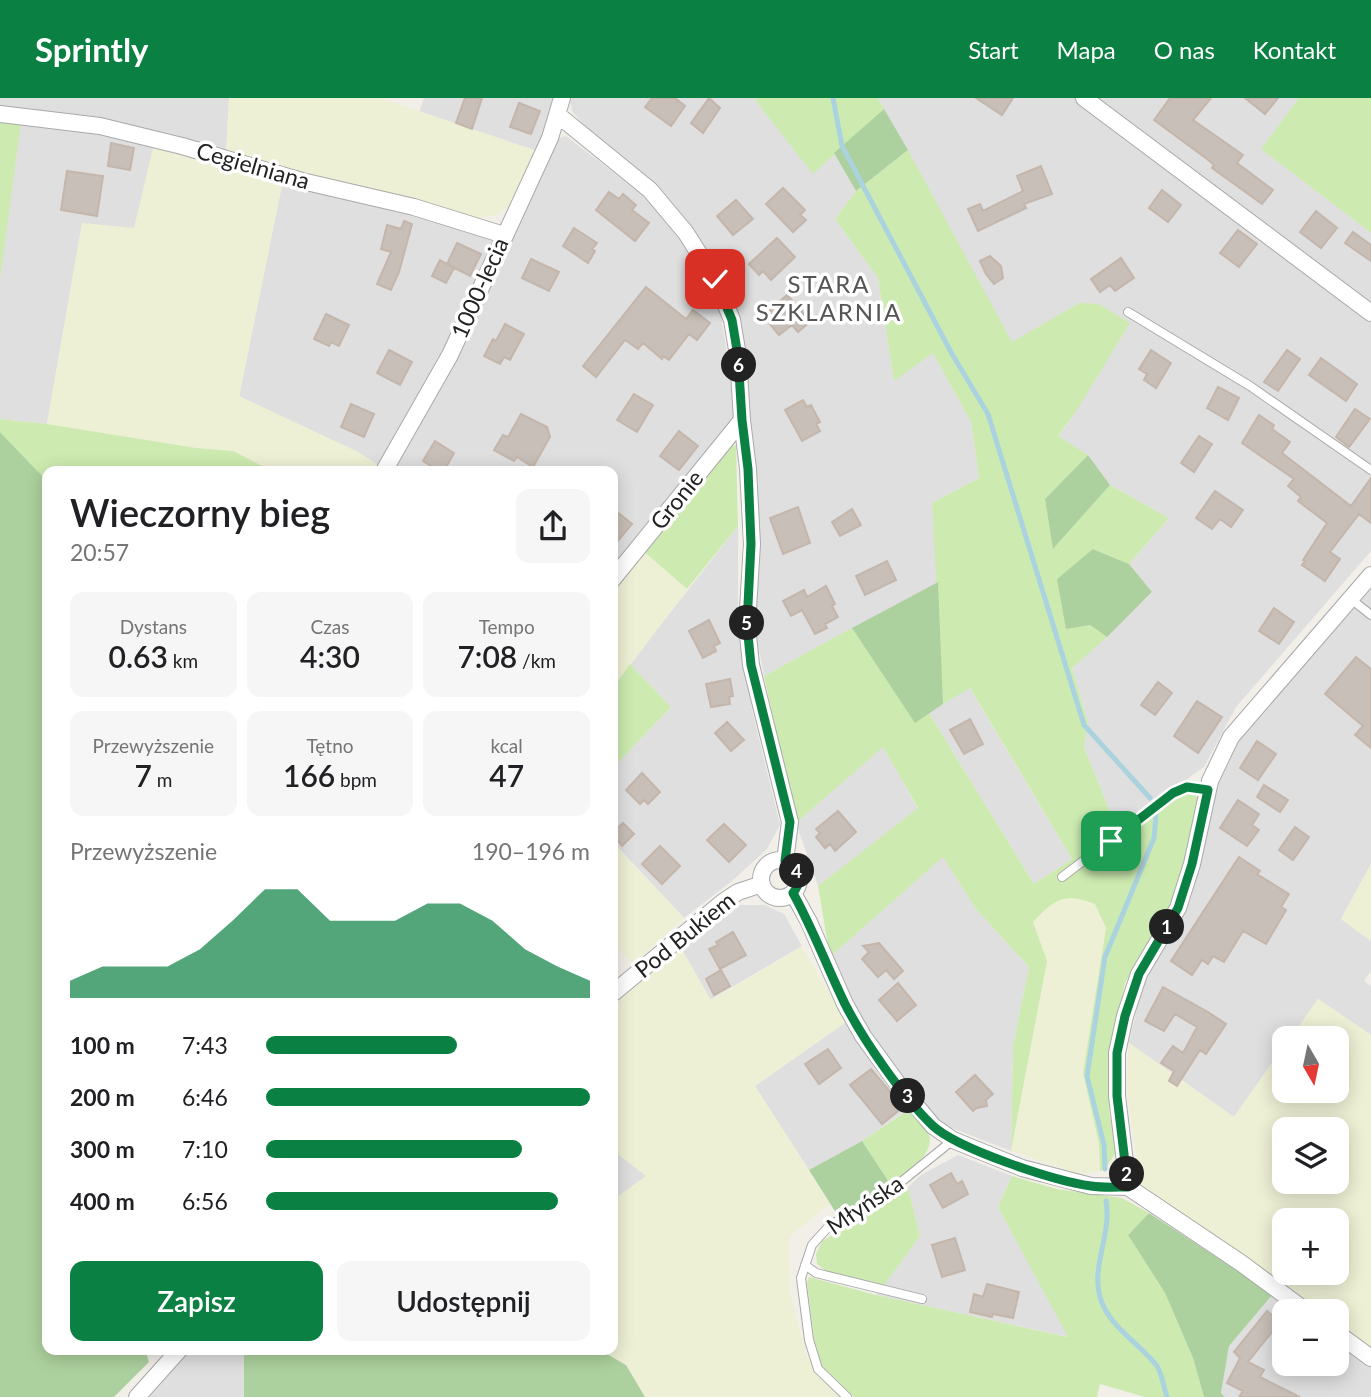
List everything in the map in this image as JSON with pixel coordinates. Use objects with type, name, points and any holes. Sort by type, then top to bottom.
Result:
[{"type":"street","name":"1000-lecia","points":[[387,466],[450,355],[503,234],[550,138],[562,98]]},
{"type":"street","points":[[1084,98],[1371,313]]},
{"type":"street","name":"Cegielniana","points":[[0,114],[100,126],[182,146],[302,181],[414,207],[503,234]]},
{"type":"street","points":[[558,116],[650,190],[686,233],[715,279],[732,320],[738,356],[748,469],[751,544],[747,625],[751,665],[790,822],[785,861]]},
{"type":"street","name":"Gronie","points":[[618,573],[742,420]]},
{"type":"street","points":[[1128,1187],[1117,1096],[1117,1053],[1125,1016],[1139,974],[1178,908],[1192,864],[1208,790],[1231,737],[1371,575]]},
{"type":"street","points":[[774,861],[785,861],[795,867],[798,883],[793,893],[775,897],[769,894],[762,884],[765,868],[774,861]]},
{"type":"street","name":"Pod Bukiem","points":[[618,989],[723,902],[738,892],[762,884]]},
{"type":"street","points":[[793,893],[863,1037],[933,1126],[953,1140],[1033,1171],[1091,1186],[1128,1187],[1290,1299]]},
{"type":"street","points":[[1349,1342],[1371,1358]]},
{"type":"street","points":[[138,1397],[170,1355]]},
{"type":"lane","points":[[1128,312],[1250,386],[1371,470]]},
{"type":"lane","points":[[1351,600],[1371,615]]},
{"type":"lane","points":[[1062,877],[1173,793],[1187,787],[1208,790]]},
{"type":"lane","name":"Młyńska","points":[[847,1397],[818,1369],[809,1340],[801,1279],[812,1245],[830,1225],[880,1199],[953,1140]]},
{"type":"lane","points":[[805,1265],[816,1273],[922,1299]]},
{"type":"shaded area","points":[[0,98],[229,98],[226,155],[134,229],[82,224],[47,424],[0,419],[0,279],[5,228]]},
{"type":"shaded area","points":[[424,98],[554,98],[537,151],[419,112]]},
{"type":"shaded area","points":[[570,98],[757,98],[755,100],[813,173],[834,153],[856,191],[835,219],[878,278],[894,380],[933,352],[971,422],[979,478],[932,503],[938,582],[764,676],[754,623],[760,538],[743,338],[723,282],[663,192],[586,128],[572,111]]},
{"type":"shaded area","points":[[878,98],[1299,98],[1262,149],[1371,233],[1371,551],[1236,707],[1204,767],[1117,829],[1084,747],[1088,722],[1072,668],[1152,593],[1129,564],[1169,518],[1110,485],[1088,455],[1058,437],[1075,413],[1079,303],[1012,343]]},
{"type":"shaded area","points":[[566,136],[649,200],[698,263],[721,316],[737,415],[618,567],[618,466],[393,466],[462,350],[557,139]]},
{"type":"shaded area","points":[[282,185],[375,206],[494,238],[447,348],[378,465],[358,452],[239,397]]},
{"type":"shaded area","points":[[738,526],[738,630],[753,714],[780,825],[767,849],[732,881],[684,918],[618,847],[618,763],[671,707],[630,664]]},
{"type":"shaded area","points":[[1371,581],[1371,864],[1341,919],[1371,941],[1371,971],[1364,981],[1371,986],[1371,1035],[1318,999],[1299,1026],[1272,1026],[1272,1063],[1234,1117],[1129,1043],[1146,973],[1190,901],[1217,788],[1238,743],[1263,707]]},
{"type":"shaded area","points":[[969,687],[1072,859],[1034,884],[929,713]]},
{"type":"shaded area","points":[[883,746],[918,809],[818,886],[796,823]]},
{"type":"shaded area","points":[[943,856],[976,909],[1029,967],[1013,1046],[1011,1151],[947,1126],[919,1102],[862,1141],[809,1170],[755,1086],[859,1013],[830,957]]},
{"type":"shaded area","points":[[734,905],[765,905],[784,914],[802,946],[710,1000],[681,948]]},
{"type":"shaded area","points":[[618,1154],[647,1176],[618,1196]]},
{"type":"shaded area","points":[[958,1155],[1012,1176],[998,1207],[1069,1337],[876,1295],[920,1236],[908,1187],[921,1175]]},
{"type":"shaded area","points":[[1273,1294],[1280,1299],[1272,1299],[1272,1376],[1349,1376],[1349,1350],[1371,1366],[1371,1397],[1225,1397],[1221,1393],[1229,1346]]},
{"type":"shaded area","points":[[184,1355],[244,1355],[244,1397],[144,1397]]},
{"type":"green space","points":[[229,98],[381,98],[537,151],[511,205],[496,215],[474,219],[226,155]]},
{"type":"green space","points":[[878,98],[884,109],[813,174],[755,100]]},
{"type":"green space","points":[[1299,98],[1371,98],[1371,233],[1261,149]]},
{"type":"green space","points":[[884,109],[908,150],[856,191],[834,153]]},
{"type":"green space","points":[[0,121],[21,123],[0,279]]},
{"type":"green space","points":[[154,144],[282,185],[239,396],[358,452],[378,466],[262,466],[233,451],[196,448],[47,424],[82,223],[134,228]]},
{"type":"green space","points":[[908,150],[1012,342],[1079,303],[1099,304],[1130,323],[1058,436],[1088,455],[1045,499],[1054,548],[1110,485],[1169,518],[1129,564],[1093,549],[1090,625],[1107,637],[1072,668],[1088,722],[1084,747],[1117,829],[1184,794],[1198,794],[1187,857],[1166,916],[1125,983],[1110,1057],[1109,1110],[1116,1152],[1100,1172],[1099,1144],[1083,1073],[1106,928],[1095,904],[1067,898],[1060,900],[1033,922],[1047,961],[1011,1151],[1013,1046],[1029,967],[976,909],[943,857],[830,957],[818,886],[918,808],[883,747],[796,823],[764,676],[852,628],[915,722],[929,713],[1034,884],[1072,859],[970,688],[943,704],[932,503],[979,478],[971,422],[933,353],[894,381],[878,278],[835,219],[856,191]]},
{"type":"green space","points":[[0,419],[47,424],[196,448],[233,451],[262,466],[42,466],[42,476],[0,432]]},
{"type":"green space","points":[[0,432],[42,476],[42,1355],[147,1355],[149,1362],[114,1397],[0,1397]]},
{"type":"green space","points":[[736,445],[738,526],[687,589],[642,550],[727,446]]},
{"type":"green space","points":[[1088,455],[1110,485],[1053,549],[1045,499]]},
{"type":"green space","points":[[1093,549],[1129,564],[1152,592],[1107,637],[1090,625],[1066,629],[1057,579]]},
{"type":"green space","points":[[642,550],[687,590],[618,681],[618,581]]},
{"type":"green space","points":[[938,582],[943,704],[915,723],[852,628]]},
{"type":"green space","points":[[630,664],[671,707],[618,763],[618,681]]},
{"type":"green space","points":[[618,848],[684,918],[633,964],[618,949]]},
{"type":"green space","points":[[1371,864],[1371,941],[1341,919]]},
{"type":"green space","points":[[1075,896],[1095,904],[1106,928],[1083,1073],[1099,1144],[1099,1172],[1080,1174],[1011,1151],[1047,961],[1033,922],[1053,901]]},
{"type":"green space","points":[[802,947],[846,1022],[755,1086],[830,1204],[790,1236],[790,1294],[807,1357],[839,1397],[645,1397],[626,1365],[608,1355],[618,1355],[618,1196],[646,1176],[618,1154],[618,1002],[681,948],[711,1000]]},
{"type":"green space","points":[[1318,999],[1371,1035],[1371,1349],[1349,1333],[1349,1299],[1300,1299],[1281,1285],[1349,1285],[1349,1208],[1272,1208],[1272,1279],[1141,1185],[1126,1088],[1129,1043],[1234,1117],[1272,1063],[1272,1103],[1349,1103],[1349,1026],[1299,1026]]},
{"type":"green space","points":[[910,1109],[928,1131],[928,1147],[918,1162],[891,1185],[862,1141]]},
{"type":"green space","points":[[862,1141],[891,1185],[838,1216],[809,1170]]},
{"type":"green space","points":[[1012,1176],[1057,1189],[1122,1198],[1149,1213],[1128,1235],[1165,1293],[1193,1358],[1204,1397],[1145,1397],[1100,1384],[1097,1397],[854,1397],[821,1365],[814,1338],[807,1283],[809,1277],[876,1295],[1068,1337],[998,1207]]},
{"type":"green space","points":[[908,1187],[920,1236],[884,1285],[826,1271],[817,1264],[816,1254],[822,1241],[887,1203]]},
{"type":"green space","points":[[1149,1213],[1273,1294],[1229,1346],[1221,1393],[1225,1397],[1204,1397],[1193,1358],[1165,1293],[1128,1235]]},
{"type":"green space","points":[[244,1355],[608,1355],[626,1365],[645,1397],[244,1397]]},
{"type":"building","points":[[465,98],[482,98],[472,129],[456,123]]},
{"type":"building","points":[[652,98],[675,98],[685,106],[671,126],[645,107]]},
{"type":"building","points":[[709,98],[720,108],[703,133],[691,123]]},
{"type":"building","points":[[976,98],[1013,98],[1002,115]]},
{"type":"building","points":[[1170,98],[1211,98],[1193,120],[1243,155],[1237,163],[1273,190],[1262,204],[1212,168],[1214,165],[1207,159],[1154,120]]},
{"type":"building","points":[[1245,98],[1278,98],[1265,114]]},
{"type":"building","points":[[519,103],[540,111],[531,134],[510,127]]},
{"type":"building","points":[[111,143],[134,148],[130,170],[108,166]]},
{"type":"building","points":[[1041,166],[1052,194],[1024,204],[1026,208],[978,231],[968,209],[980,204],[983,211],[1023,191],[1017,176]]},
{"type":"building","points":[[67,171],[103,176],[97,216],[61,210]]},
{"type":"building","points":[[783,188],[805,210],[800,215],[806,220],[793,232],[766,204]]},
{"type":"building","points":[[1162,190],[1181,205],[1168,222],[1149,208]]},
{"type":"building","points":[[609,192],[619,199],[623,194],[636,205],[632,210],[649,223],[635,241],[596,210]]},
{"type":"building","points":[[736,200],[753,219],[733,235],[717,216]]},
{"type":"building","points":[[1316,211],[1337,228],[1321,248],[1300,232]]},
{"type":"building","points":[[404,221],[412,224],[399,272],[391,290],[377,284],[391,252],[381,249],[387,225],[401,229]]},
{"type":"building","points":[[574,228],[597,243],[588,263],[563,246]]},
{"type":"building","points":[[1238,230],[1257,244],[1239,267],[1220,253]]},
{"type":"building","points":[[1353,232],[1371,245],[1371,261],[1345,243]]},
{"type":"building","points":[[777,238],[795,257],[771,280],[763,271],[759,275],[749,264]]},
{"type":"building","points":[[457,243],[481,254],[470,276],[447,264]]},
{"type":"building","points":[[990,256],[1001,266],[1003,278],[994,284],[980,261]]},
{"type":"building","points":[[1121,258],[1134,278],[1115,291],[1110,285],[1100,292],[1091,279]]},
{"type":"building","points":[[531,259],[559,272],[549,291],[522,278]]},
{"type":"building","points":[[440,260],[454,268],[446,283],[432,276]]},
{"type":"building","points":[[646,287],[686,319],[693,310],[710,323],[697,340],[689,334],[669,360],[663,356],[662,359],[643,343],[638,349],[625,340],[596,377],[583,366]]},
{"type":"building","points":[[787,295],[811,321],[798,332],[792,325],[779,335],[763,316]]},
{"type":"building","points":[[326,314],[349,325],[339,346],[331,342],[329,346],[314,339]]},
{"type":"building","points":[[505,324],[524,334],[510,360],[504,357],[500,364],[484,356]]},
{"type":"building","points":[[389,350],[412,362],[400,385],[377,373]]},
{"type":"building","points":[[1151,350],[1171,363],[1156,388],[1144,380],[1147,374],[1139,369]]},
{"type":"building","points":[[1287,350],[1300,359],[1278,391],[1264,382]]},
{"type":"building","points":[[1321,358],[1357,384],[1346,401],[1309,375]]},
{"type":"building","points":[[1218,387],[1239,398],[1228,420],[1207,408]]},
{"type":"building","points":[[634,394],[653,405],[637,432],[617,420]]},
{"type":"building","points":[[803,400],[807,407],[811,405],[820,422],[816,424],[820,431],[802,441],[785,410]]},
{"type":"building","points":[[351,404],[374,414],[364,437],[341,427]]},
{"type":"building","points":[[1355,409],[1370,419],[1349,447],[1336,437]]},
{"type":"building","points":[[521,414],[547,427],[550,437],[531,466],[517,457],[514,461],[494,450],[503,435],[508,437]]},
{"type":"building","points":[[1259,415],[1274,425],[1272,429],[1290,442],[1282,453],[1351,506],[1371,478],[1371,523],[1359,514],[1330,552],[1340,559],[1325,581],[1302,565],[1327,523],[1298,501],[1301,497],[1288,486],[1294,479],[1242,443]]},
{"type":"building","points":[[679,431],[698,446],[679,470],[660,456]]},
{"type":"building","points":[[1199,436],[1212,444],[1194,472],[1181,463]]},
{"type":"building","points":[[435,441],[454,453],[447,466],[431,466],[423,461]]},
{"type":"building","points":[[1215,491],[1243,510],[1231,527],[1220,519],[1212,529],[1196,518]]},
{"type":"building","points":[[798,507],[810,543],[783,554],[770,518]]},
{"type":"building","points":[[852,509],[861,525],[840,536],[832,522]]},
{"type":"building","points":[[618,513],[632,524],[618,541]]},
{"type":"building","points":[[887,561],[896,580],[865,595],[856,576]]},
{"type":"building","points":[[826,586],[838,617],[825,624],[827,628],[815,634],[802,610],[791,616],[783,601],[804,590],[807,597]]},
{"type":"building","points":[[1274,608],[1294,622],[1279,644],[1259,631]]},
{"type":"building","points":[[709,620],[720,643],[714,646],[716,651],[703,658],[689,631]]},
{"type":"building","points":[[1356,657],[1371,669],[1371,748],[1355,735],[1363,726],[1325,694]]},
{"type":"building","points":[[730,679],[733,696],[729,697],[730,704],[711,707],[706,684]]},
{"type":"building","points":[[1158,682],[1172,693],[1155,715],[1141,705]]},
{"type":"building","points":[[1197,701],[1222,717],[1198,753],[1174,736]]},
{"type":"building","points":[[970,719],[983,744],[964,754],[950,730]]},
{"type":"building","points":[[727,722],[744,740],[731,751],[715,733]]},
{"type":"building","points":[[1257,741],[1276,754],[1258,780],[1240,768]]},
{"type":"building","points":[[642,773],[660,792],[648,804],[644,800],[640,804],[626,790]]},
{"type":"building","points":[[1264,785],[1288,800],[1280,812],[1257,797]]},
{"type":"building","points":[[1238,800],[1259,814],[1252,825],[1259,830],[1247,846],[1220,828]]},
{"type":"building","points":[[838,811],[856,832],[835,851],[830,844],[825,848],[816,837],[820,833],[816,829]]},
{"type":"building","points":[[623,823],[634,834],[622,846],[618,841],[618,828]]},
{"type":"building","points":[[724,824],[746,845],[729,862],[707,840]]},
{"type":"building","points":[[1295,827],[1309,837],[1293,860],[1279,850]]},
{"type":"building","points":[[660,846],[680,866],[662,884],[642,864]]},
{"type":"building","points":[[1239,857],[1260,871],[1257,874],[1289,894],[1281,907],[1286,910],[1266,944],[1243,931],[1224,962],[1213,956],[1208,964],[1202,960],[1192,975],[1171,961]]},
{"type":"building","points":[[733,932],[746,955],[720,969],[709,949]]},
{"type":"building","points":[[879,943],[903,971],[894,979],[886,970],[878,977],[862,959],[869,952],[863,946]]},
{"type":"building","points":[[721,970],[730,986],[714,995],[706,979]]},
{"type":"building","points":[[898,983],[916,1005],[897,1021],[879,1000]]},
{"type":"building","points":[[1163,987],[1226,1024],[1206,1054],[1200,1050],[1177,1086],[1169,1081],[1174,1071],[1161,1063],[1173,1046],[1183,1053],[1197,1027],[1175,1014],[1164,1031],[1145,1021]]},
{"type":"building","points":[[828,1049],[841,1068],[819,1084],[805,1064]]},
{"type":"building","points":[[871,1069],[903,1107],[882,1124],[850,1085]]},
{"type":"building","points":[[975,1075],[993,1094],[986,1100],[987,1106],[973,1111],[956,1092]]},
{"type":"building","points":[[951,1173],[957,1184],[962,1181],[968,1194],[943,1208],[930,1185]]},
{"type":"building","points":[[955,1238],[965,1270],[942,1277],[932,1245]]},
{"type":"building","points":[[987,1284],[1019,1292],[1013,1318],[970,1312],[974,1294],[983,1297]]},
{"type":"building","points":[[1267,1311],[1272,1315],[1272,1332],[1248,1362],[1264,1370],[1260,1377],[1300,1397],[1239,1397],[1243,1391],[1227,1383],[1240,1358],[1234,1352]]},
{"type":"waterway","points":[[833,98],[842,146],[952,354],[988,414],[1084,725],[1150,798]]},
{"type":"waterway","points":[[1105,1169],[1104,1145],[1087,1076],[1105,957],[1154,838],[1156,815]]},
{"type":"waterway","points":[[1106,1201],[1106,1226],[1098,1274],[1100,1297],[1104,1308],[1117,1326],[1157,1366],[1167,1397]]},
{"type":"district","name":"STARA SZKLARNIA","points":[[829,299]]},
{"type":"route","points":[[715,279],[732,320],[738,356],[748,469],[751,544],[747,625],[751,665],[790,822],[785,861],[795,867],[799,878],[793,893],[863,1037],[933,1126],[953,1140],[1023,1168],[1091,1186],[1128,1187],[1117,1096],[1117,1053],[1125,1016],[1139,974],[1178,908],[1192,864],[1208,790],[1187,787],[1173,793],[1111,841]]}]
